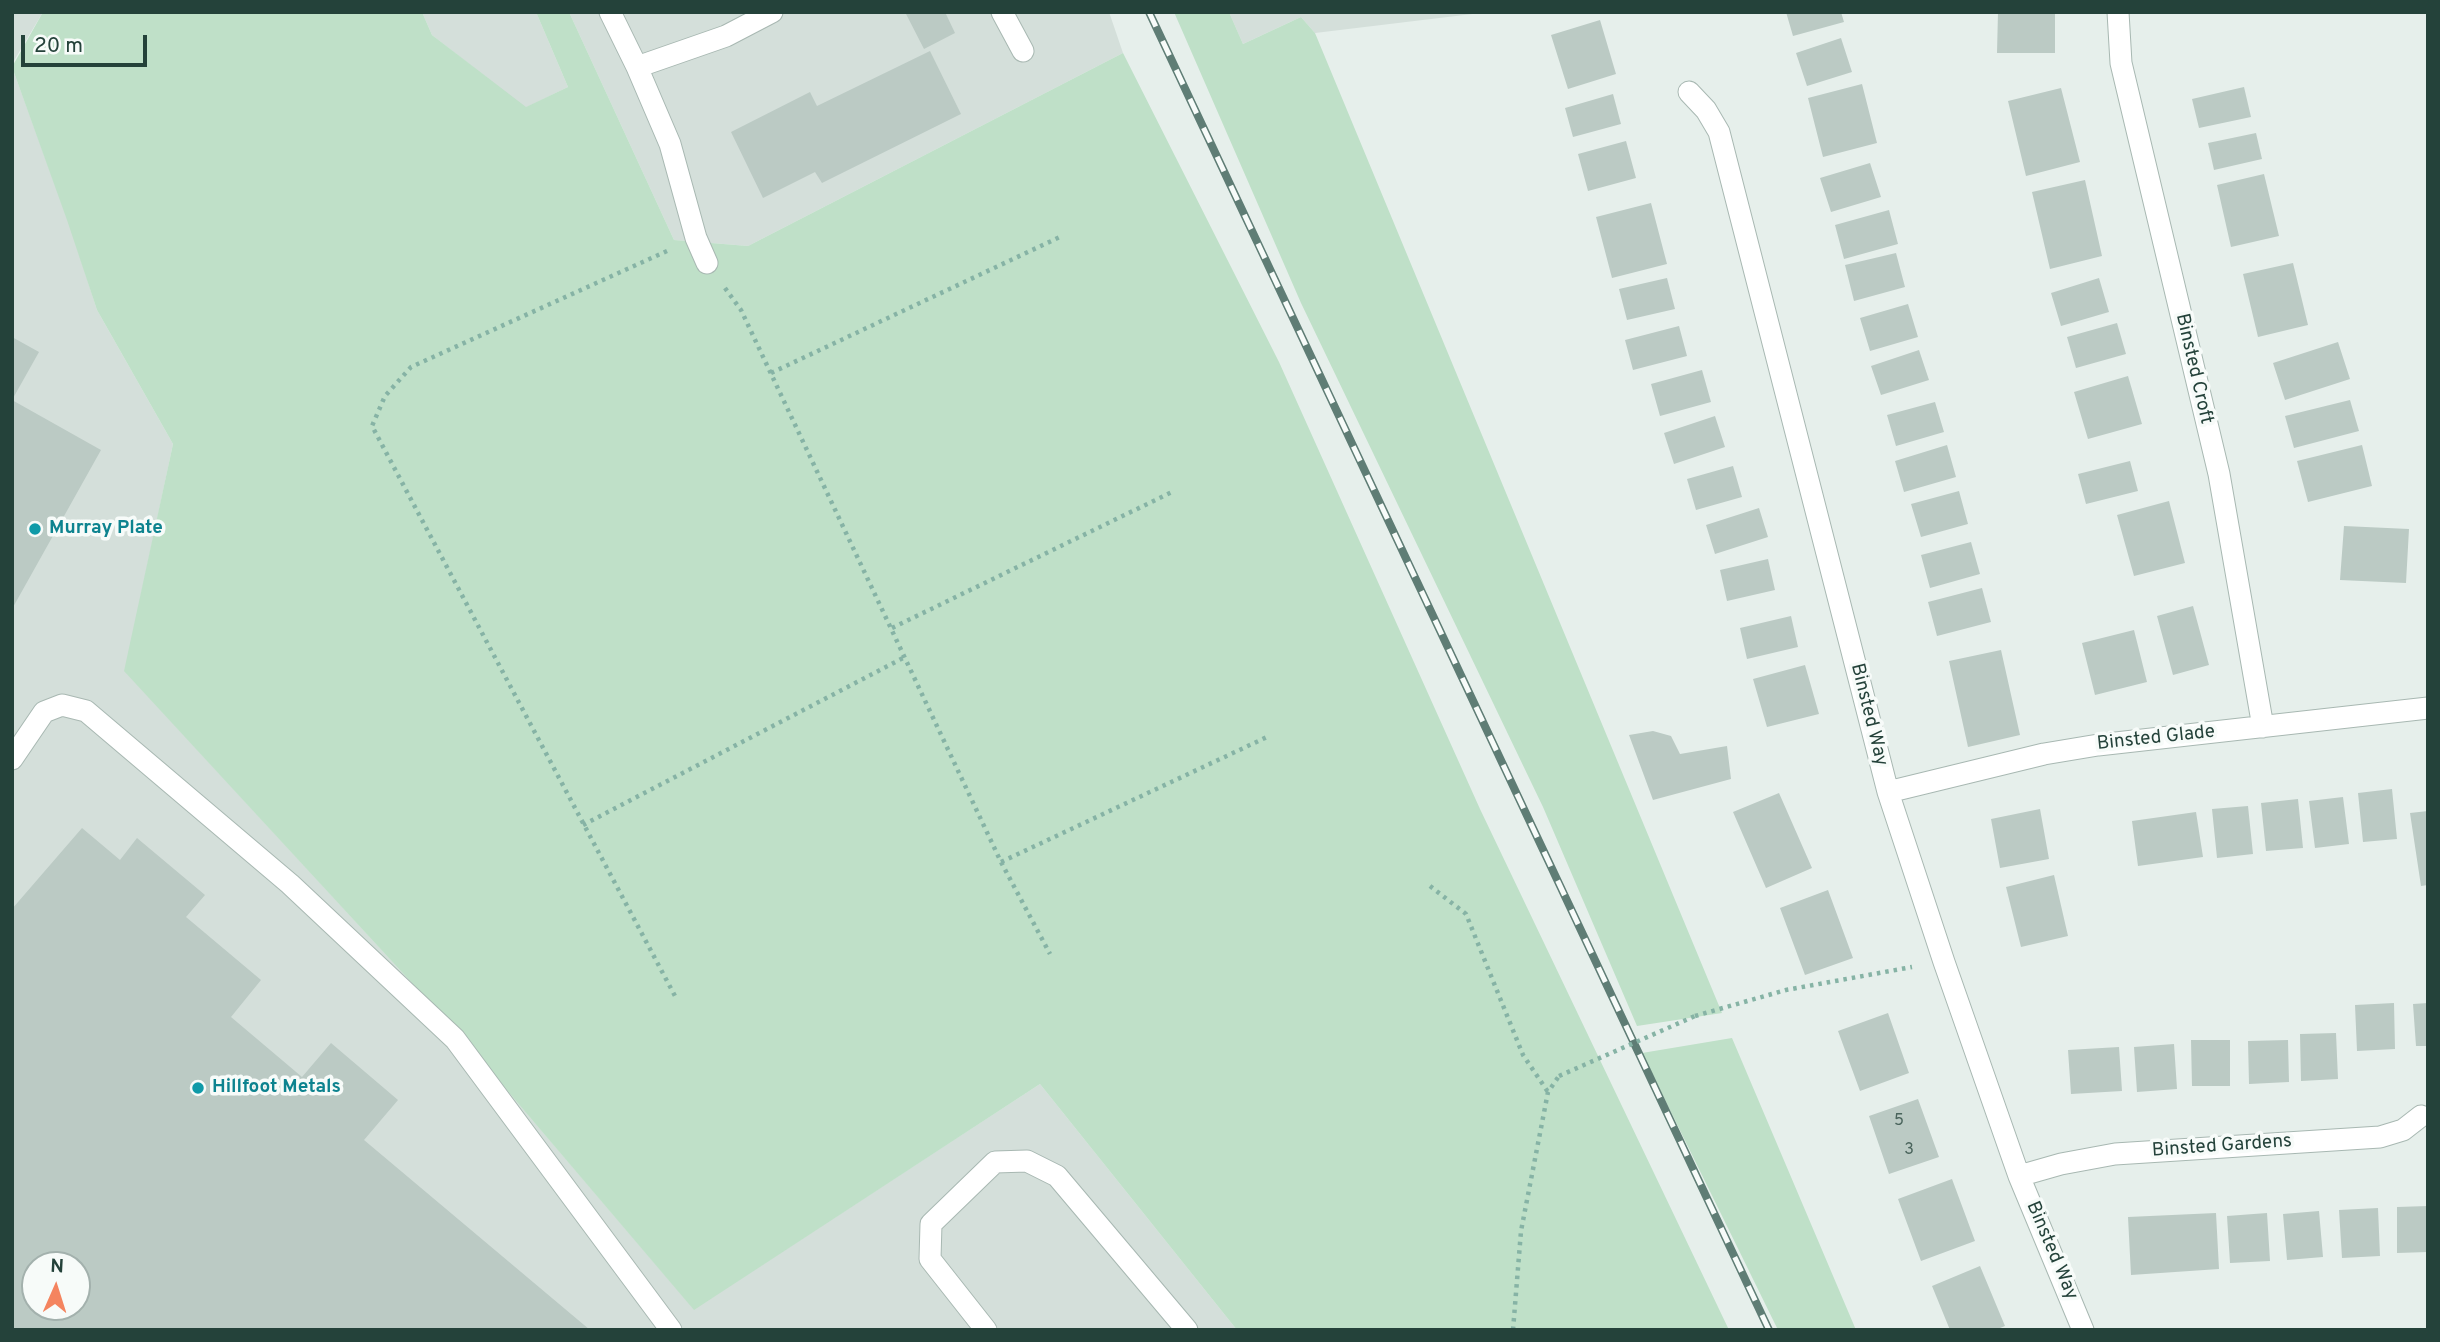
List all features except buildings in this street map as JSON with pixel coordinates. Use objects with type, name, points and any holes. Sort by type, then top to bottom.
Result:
[{"type":"street","points":[[610,12],[670,144],[696,238],[707,263]]},
{"type":"street","points":[[637,67],[726,36],[772,12]]},
{"type":"street","points":[[1002,12],[1023,51]]},
{"type":"street","name":"Binsted Croft","points":[[2119,12],[2121,63],[2219,474],[2263,727]]},
{"type":"street","name":"Binsted Way","points":[[1689,92],[1706,110],[1719,132],[1888,792],[2019,1176],[2083,1330]]},
{"type":"street","points":[[12,759],[44,712],[62,705],[86,711],[290,884],[455,1039],[671,1330]]},
{"type":"street","name":"Binsted Glade","points":[[1888,792],[2044,754],[2098,745],[2428,708]]},
{"type":"street","name":"Binsted Gardens","points":[[2019,1176],[2115,1154],[2380,1137],[2403,1130],[2421,1116]]},
{"type":"street","points":[[986,1330],[930,1259],[932,1224],[995,1162],[1027,1161],[1058,1176],[1187,1330]]},
{"type":"path","points":[[771,373],[1062,236]]},
{"type":"path","points":[[675,996],[372,426],[386,396],[411,367],[696,238]]},
{"type":"path","points":[[707,263],[741,310],[1001,862],[1049,954]]},
{"type":"path","points":[[892,628],[1172,492]]},
{"type":"path","points":[[583,825],[905,657]]},
{"type":"path","points":[[1001,862],[1267,737]]},
{"type":"path","points":[[1430,886],[1466,914],[1522,1055],[1548,1092]]},
{"type":"path","points":[[1513,1330],[1521,1231],[1548,1092],[1559,1076],[1695,1016],[1786,990],[1944,962]]},
{"type":"shaded area","points":[[12,12],[43,12],[12,64]]},
{"type":"shaded area","points":[[422,12],[536,12],[568,87],[525,108],[432,35]]},
{"type":"shaded area","points":[[569,12],[1109,12],[1123,53],[748,246],[674,240]]},
{"type":"shaded area","points":[[1229,12],[1489,12],[1315,33],[1301,17],[1243,44]]},
{"type":"shaded area","points":[[12,67],[68,220],[97,310],[173,444],[125,671],[459,1034],[694,1309],[1040,1084],[1237,1330],[12,1330]]},
{"type":"green space","points":[[43,12],[422,12],[432,35],[526,107],[568,87],[536,12],[569,12],[674,240],[748,246],[1123,53],[1279,362],[1480,809],[1729,1330],[1237,1330],[1040,1084],[694,1310],[459,1034],[124,671],[173,444],[97,310],[12,67]]},
{"type":"green space","points":[[1174,12],[1229,12],[1243,44],[1301,17],[1315,33],[1722,1013],[1637,1026],[1543,807],[1301,303]]},
{"type":"green space","points":[[1732,1038],[1856,1330],[1778,1330],[1642,1053]]},
{"type":"railway","points":[[1149,12],[1769,1330]]},
{"type":"place","name":"Murray Plate","points":[[35,529]]},
{"type":"place","name":"Hillfoot Metals","points":[[198,1088]]}]
